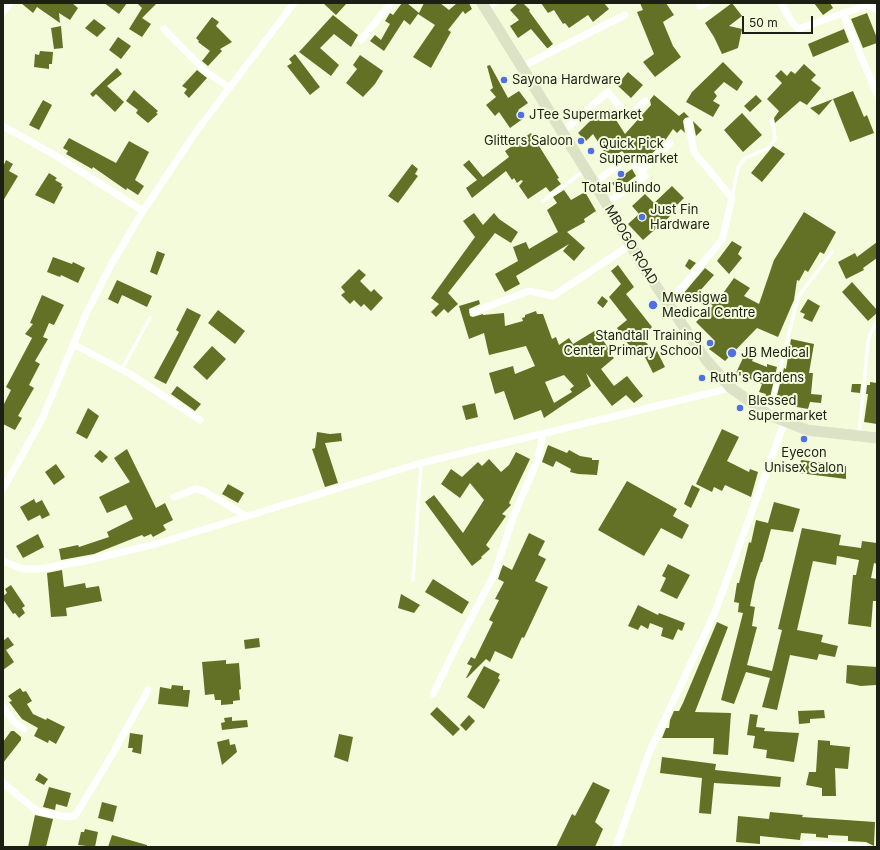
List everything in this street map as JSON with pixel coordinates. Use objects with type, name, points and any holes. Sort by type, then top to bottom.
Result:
[{"type":"main road","name":"MBOGO ROAD","points":[[487,5],[521,67],[594,183],[664,300],[707,361],[731,388],[769,415],[785,421],[818,432],[877,438]]},
{"type":"street","points":[[3,12],[10,3]]},
{"type":"street","points":[[3,489],[42,419],[73,344],[112,263],[143,211],[195,133],[294,3]]},
{"type":"street","points":[[361,40],[391,3]]},
{"type":"street","points":[[781,3],[791,21],[798,29],[867,5],[877,10]]},
{"type":"street","points":[[843,14],[877,94]]},
{"type":"street","points":[[521,67],[625,15]]},
{"type":"street","points":[[164,29],[204,70],[230,88]]},
{"type":"street","points":[[562,132],[608,92],[628,117],[645,101]]},
{"type":"street","points":[[664,300],[679,291],[722,240],[732,198],[694,152],[688,122]]},
{"type":"street","points":[[3,126],[58,157],[143,211]]},
{"type":"street","points":[[641,171],[670,143]]},
{"type":"street","points":[[594,183],[629,157],[645,176],[606,204]]},
{"type":"street","points":[[474,312],[529,291],[553,296],[630,245]]},
{"type":"street","points":[[73,344],[122,369],[200,420]]},
{"type":"street","points":[[3,561],[23,569],[39,569],[85,561],[156,544],[421,463],[731,388]]},
{"type":"street","points":[[616,847],[650,753],[715,612],[785,421]]},
{"type":"street","points":[[433,694],[494,575],[514,515],[538,459],[543,434]]},
{"type":"street","points":[[174,497],[196,489],[204,491],[246,516]]},
{"type":"street","points":[[3,783],[37,811],[66,818],[75,816],[112,755],[148,690]]},
{"type":"street","points":[[3,706],[14,722],[24,729]]},
{"type":"street","points":[[806,844],[866,847]]},
{"type":"lane","points":[[732,198],[738,168],[744,159],[763,150],[775,139],[771,120]]},
{"type":"lane","points":[[543,201],[586,170]]},
{"type":"lane","points":[[769,415],[798,297],[832,252]]},
{"type":"lane","points":[[122,369],[150,318]]},
{"type":"lane","points":[[858,436],[868,342],[871,332],[877,322]]},
{"type":"lane","points":[[413,580],[421,463]]},
{"type":"building","points":[[21,3],[72,3],[78,8],[70,20],[59,13],[60,23],[37,7],[33,13]]},
{"type":"building","points":[[104,3],[127,3],[119,14]]},
{"type":"building","points":[[137,3],[157,3],[142,18],[151,24],[142,37],[129,29],[142,8]]},
{"type":"building","points":[[323,3],[347,3],[336,15]]},
{"type":"building","points":[[402,3],[407,3],[419,13],[424,3],[440,3],[449,10],[457,3],[469,3],[472,9],[465,14],[463,11],[448,30],[451,32],[431,68],[413,57],[435,25],[418,14],[410,25],[404,20],[384,51],[370,41],[375,35],[381,40],[390,24],[385,21],[390,13],[393,15]]},
{"type":"building","points":[[518,3],[523,3],[530,10],[529,11],[553,44],[548,48],[531,29],[518,38],[510,26],[519,20],[510,10]]},
{"type":"building","points":[[541,3],[604,3],[609,9],[593,22],[588,15],[569,28],[565,23],[563,24],[554,10],[548,13]]},
{"type":"building","points":[[640,3],[666,3],[674,15],[663,22],[673,46],[681,57],[655,77],[643,62],[654,54],[637,12],[643,10]]},
{"type":"building","points":[[732,3],[742,16],[729,26],[742,29],[738,48],[722,54],[705,23]]},
{"type":"building","points":[[814,3],[830,3],[833,8],[823,15]]},
{"type":"building","points":[[867,13],[877,38],[877,43],[863,48],[851,19]]},
{"type":"building","points":[[333,15],[358,35],[351,47],[334,34],[320,48],[339,65],[331,76],[299,52]]},
{"type":"building","points":[[212,17],[219,22],[216,26],[232,42],[220,49],[222,51],[208,66],[202,61],[210,51],[198,42],[199,41],[196,38]]},
{"type":"building","points":[[94,19],[106,28],[97,37],[85,28]]},
{"type":"building","points":[[61,26],[63,48],[54,49],[51,28]]},
{"type":"building","points":[[844,29],[849,42],[813,57],[808,44]]},
{"type":"building","points":[[118,37],[131,46],[121,59],[109,50]]},
{"type":"building","points":[[40,51],[53,52],[52,64],[49,64],[49,69],[34,67],[35,54],[39,55]]},
{"type":"building","points":[[295,54],[320,87],[310,95],[287,66],[292,63],[289,59]]},
{"type":"building","points":[[360,55],[383,71],[375,84],[363,97],[346,83],[357,69],[353,65]]},
{"type":"building","points":[[723,62],[743,82],[737,91],[724,82],[714,92],[717,96],[713,101],[720,105],[713,117],[686,102],[692,92]]},
{"type":"building","points":[[804,64],[816,75],[811,80],[821,88],[807,105],[800,101],[775,123],[774,118],[779,111],[767,99],[782,83],[775,76],[781,70],[787,76],[791,71],[795,74]]},
{"type":"building","points":[[490,65],[508,98],[519,91],[528,103],[518,110],[524,118],[510,128],[499,112],[495,116],[486,105],[496,97],[490,90],[493,88],[487,66]]},
{"type":"building","points":[[117,68],[122,74],[107,86],[124,102],[115,112],[96,94],[93,97],[90,94]]},
{"type":"building","points":[[197,70],[207,78],[189,98],[184,93],[187,89],[182,86]]},
{"type":"building","points":[[628,72],[643,85],[631,98],[617,85]]},
{"type":"building","points":[[134,90],[158,111],[156,113],[158,114],[148,123],[136,113],[138,110],[126,101]]},
{"type":"building","points":[[853,91],[864,117],[867,115],[874,133],[850,142],[833,99]]},
{"type":"building","points":[[654,95],[679,116],[684,112],[689,117],[685,118],[683,121],[685,133],[681,129],[677,133],[673,129],[664,142],[641,164],[631,153],[625,154],[622,151],[609,159],[593,134],[586,141],[578,133],[589,122],[609,109],[625,134],[651,105],[650,100]]},
{"type":"building","points":[[756,95],[762,101],[750,112],[744,106]]},
{"type":"building","points":[[833,99],[819,115],[810,108]]},
{"type":"building","points":[[43,100],[52,105],[39,130],[29,125]]},
{"type":"building","points":[[742,113],[762,135],[743,152],[724,130]]},
{"type":"building","points":[[693,121],[702,130],[696,136]]},
{"type":"building","points":[[531,133],[559,178],[557,179],[561,184],[550,192],[546,187],[528,199],[519,186],[523,181],[521,180],[517,183],[514,178],[512,180],[506,171],[472,198],[466,188],[477,180],[463,165],[469,160],[483,177],[509,157],[505,151]]},
{"type":"building","points":[[69,138],[116,163],[129,141],[149,152],[135,180],[144,186],[138,195],[127,188],[126,190],[93,167],[92,169],[66,154],[68,151],[63,148]]},
{"type":"building","points":[[773,146],[785,154],[762,182],[751,173]]},
{"type":"building","points":[[6,160],[13,164],[9,171],[18,176],[3,201],[3,167]]},
{"type":"building","points":[[412,164],[418,169],[415,174],[418,176],[398,203],[388,196]]},
{"type":"building","points":[[632,169],[636,176],[617,190],[612,183]]},
{"type":"building","points":[[49,173],[57,178],[55,180],[62,184],[61,186],[63,187],[54,204],[35,195]]},
{"type":"building","points":[[672,186],[684,198],[675,207],[677,208],[661,226],[660,225],[643,240],[628,224],[639,214],[632,206],[645,194],[654,203]]},
{"type":"building","points":[[564,190],[571,200],[585,192],[596,211],[584,219],[585,222],[567,232],[585,248],[574,261],[563,251],[569,244],[516,276],[520,284],[505,292],[495,274],[518,261],[513,247],[526,242],[529,249],[558,232],[547,210],[557,203],[553,197]]},
{"type":"building","points":[[804,212],[836,232],[824,254],[820,252],[808,272],[805,270],[799,281],[797,280],[794,300],[778,337],[757,328],[725,361],[709,349],[715,341],[696,322],[713,306],[709,302],[718,293],[721,296],[734,278],[750,288],[744,296],[759,304],[774,260]]},
{"type":"building","points":[[474,213],[483,225],[494,213],[499,219],[518,232],[511,243],[495,233],[448,293],[458,304],[448,313],[444,309],[436,317],[431,312],[439,304],[431,298],[475,237],[463,221]]},
{"type":"building","points":[[732,241],[742,247],[738,254],[742,258],[729,274],[717,261]]},
{"type":"building","points":[[877,242],[877,258],[863,268],[864,270],[846,279],[838,262],[855,253],[857,257]]},
{"type":"building","points":[[157,251],[165,254],[157,275],[150,272]]},
{"type":"building","points":[[53,257],[72,264],[73,262],[85,268],[78,283],[61,275],[60,277],[47,272]]},
{"type":"building","points":[[689,259],[696,263],[690,270],[685,266]]},
{"type":"building","points":[[618,265],[634,287],[626,294],[652,327],[640,339],[648,344],[642,353],[628,344],[617,328],[627,320],[609,297],[621,284],[611,271]]},
{"type":"building","points":[[705,268],[714,275],[691,301],[683,294]]},
{"type":"building","points":[[359,269],[366,275],[360,281],[371,292],[374,289],[383,298],[371,311],[364,304],[361,307],[354,300],[350,304],[341,295],[345,292],[341,287]]},
{"type":"building","points":[[117,280],[152,296],[147,307],[122,295],[118,304],[108,299]]},
{"type":"building","points":[[852,282],[877,310],[877,313],[868,321],[842,292]]},
{"type":"building","points":[[42,295],[64,305],[54,325],[49,323],[43,337],[48,339],[35,361],[40,364],[29,385],[34,388],[18,416],[22,418],[15,430],[3,424],[3,406],[11,390],[6,387],[32,338],[25,334],[33,324],[30,323]]},
{"type":"building","points":[[602,296],[608,301],[603,308],[597,303]]},
{"type":"building","points":[[808,299],[820,306],[812,322],[803,318],[805,314],[800,312]]},
{"type":"building","points":[[479,300],[480,304],[469,309],[470,316],[473,317],[483,314],[504,313],[505,326],[523,321],[522,318],[525,317],[525,315],[536,311],[537,314],[543,314],[552,339],[556,337],[559,345],[569,338],[573,344],[596,330],[609,349],[607,351],[614,358],[601,369],[614,386],[627,376],[643,396],[634,403],[626,395],[612,406],[586,373],[591,386],[544,418],[541,410],[514,420],[504,391],[495,394],[489,373],[513,366],[515,374],[535,366],[526,346],[489,355],[484,333],[469,339],[459,306]],"holes":[[[564,375],[574,386],[570,389],[572,392],[554,403],[545,382]]]},
{"type":"building","points":[[187,308],[201,315],[166,384],[154,378],[179,332],[176,330]]},
{"type":"building","points":[[218,310],[245,331],[235,344],[208,323]]},
{"type":"building","points":[[791,339],[814,344],[809,373],[813,373],[811,394],[822,395],[821,403],[810,402],[808,409],[775,403],[784,368],[786,369]]},
{"type":"building","points":[[749,345],[757,349],[752,361],[767,367],[767,364],[777,367],[769,402],[762,401],[766,394],[759,392],[762,384],[736,373]]},
{"type":"building","points":[[212,346],[226,359],[207,380],[193,367]]},
{"type":"building","points":[[657,351],[665,367],[653,373],[645,357]]},
{"type":"building","points":[[870,382],[877,383],[877,424],[864,422],[868,394],[866,394],[867,385],[870,385]]},
{"type":"building","points":[[852,384],[861,384],[860,393],[851,392]]},
{"type":"building","points":[[177,386],[201,404],[195,411],[171,394]]},
{"type":"building","points":[[475,403],[478,417],[466,420],[462,406]]},
{"type":"building","points":[[88,408],[99,416],[87,439],[76,433]]},
{"type":"building","points":[[722,429],[739,437],[727,461],[749,472],[750,469],[758,472],[751,497],[725,485],[722,491],[714,487],[712,492],[696,484]]},
{"type":"building","points":[[317,432],[330,434],[341,433],[342,441],[325,443],[338,483],[325,487],[312,449],[315,448]]},
{"type":"building","points":[[548,445],[567,453],[569,450],[580,456],[592,458],[592,460],[599,460],[597,475],[570,472],[571,469],[556,461],[553,467],[542,462]]},
{"type":"building","points":[[127,449],[156,508],[165,503],[173,520],[163,525],[166,530],[153,537],[151,534],[144,537],[142,535],[94,554],[61,560],[59,549],[78,545],[79,547],[109,537],[107,532],[133,519],[126,505],[107,513],[99,497],[130,482],[114,458]]},
{"type":"building","points":[[100,450],[108,457],[102,463],[94,456]]},
{"type":"building","points":[[516,452],[530,459],[509,503],[511,505],[502,514],[506,516],[486,545],[490,549],[472,566],[425,502],[434,495],[463,533],[484,500],[470,483],[460,498],[441,484],[451,469],[462,477],[478,462],[482,466],[489,459],[501,472],[509,465]]},
{"type":"building","points":[[801,460],[827,463],[827,465],[846,466],[846,479],[799,473]]},
{"type":"building","points":[[56,464],[65,477],[54,485],[45,472]]},
{"type":"building","points":[[627,481],[677,509],[673,516],[689,525],[682,539],[661,528],[644,556],[598,530]]},
{"type":"building","points":[[228,484],[244,493],[238,503],[222,494]]},
{"type":"building","points":[[692,485],[700,489],[691,508],[684,504]]},
{"type":"building","points":[[34,499],[36,503],[42,500],[50,515],[42,519],[40,515],[28,521],[20,507]]},
{"type":"building","points":[[774,502],[800,509],[793,532],[771,529],[755,581],[750,606],[755,607],[752,626],[757,627],[747,665],[772,671],[782,630],[778,629],[802,528],[841,535],[839,545],[861,548],[862,541],[877,543],[877,564],[874,563],[871,578],[877,579],[877,601],[873,601],[871,627],[848,624],[853,575],[856,575],[859,560],[837,556],[836,565],[813,561],[797,630],[823,635],[821,642],[838,646],[835,657],[819,654],[817,660],[790,655],[777,710],[762,707],[770,678],[746,672],[734,704],[721,700],[743,613],[738,612],[739,603],[734,602],[737,583],[739,583],[756,520],[768,523]]},
{"type":"building","points":[[529,533],[545,541],[538,555],[546,559],[535,581],[548,587],[524,638],[522,637],[512,659],[495,651],[490,662],[486,659],[466,678],[472,666],[467,664],[471,657],[475,659],[493,622],[489,620],[499,600],[495,599],[504,582],[498,579],[503,565],[512,570]]},
{"type":"building","points":[[38,534],[44,547],[23,558],[16,546]]},
{"type":"building","points":[[668,564],[690,575],[677,599],[660,591],[666,578],[662,576]]},
{"type":"building","points":[[62,570],[64,587],[85,583],[86,588],[99,586],[102,601],[66,608],[67,616],[51,617],[47,573]]},
{"type":"building","points":[[433,579],[469,602],[462,614],[425,592]]},
{"type":"building","points":[[11,585],[25,606],[22,608],[25,613],[19,618],[15,613],[13,614],[3,599],[3,596],[7,593],[5,589]]},
{"type":"building","points":[[401,594],[420,605],[414,613],[398,608]]},
{"type":"building","points":[[638,605],[658,615],[659,613],[685,623],[682,631],[678,629],[673,640],[661,636],[663,628],[650,623],[648,629],[641,625],[638,630],[628,626]]},
{"type":"building","points":[[717,622],[728,627],[695,712],[731,713],[728,755],[713,754],[714,738],[662,738],[666,728],[669,728],[670,720],[674,711],[679,711],[683,703]]},
{"type":"building","points":[[8,637],[14,645],[6,650],[14,662],[3,670],[3,641]]},
{"type":"building","points":[[259,638],[260,647],[245,649],[244,640]]},
{"type":"building","points":[[226,660],[226,664],[239,663],[241,689],[239,690],[240,700],[233,701],[233,704],[221,705],[221,700],[215,700],[214,694],[205,695],[202,662]]},
{"type":"building","points":[[847,665],[877,667],[876,685],[861,686],[846,683]]},
{"type":"building","points":[[484,666],[500,674],[498,678],[500,680],[484,709],[467,697]]},
{"type":"building","points":[[172,685],[183,686],[183,690],[190,690],[188,707],[158,704],[160,687],[171,689]]},
{"type":"building","points":[[20,688],[23,692],[26,691],[32,701],[27,704],[33,714],[46,720],[47,718],[65,727],[56,744],[49,740],[48,743],[34,736],[38,728],[22,719],[9,702],[12,701],[8,696]]},
{"type":"building","points":[[437,707],[460,729],[453,736],[430,714]]},
{"type":"building","points":[[824,710],[825,718],[810,719],[810,723],[799,724],[798,711]]},
{"type":"building","points":[[750,714],[758,715],[756,727],[765,728],[764,731],[799,733],[794,762],[766,758],[767,750],[753,748],[755,736],[747,735]]},
{"type":"building","points":[[469,715],[475,721],[466,731],[460,725]]},
{"type":"building","points":[[232,717],[232,721],[247,720],[248,727],[222,730],[221,723],[225,722],[224,718]]},
{"type":"building","points":[[11,731],[14,731],[21,737],[21,740],[3,763],[3,742]]},
{"type":"building","points":[[130,733],[143,735],[141,754],[132,752],[133,748],[128,748]]},
{"type":"building","points":[[339,734],[353,737],[348,762],[334,757]]},
{"type":"building","points":[[229,739],[230,745],[235,744],[237,752],[222,765],[217,742]]},
{"type":"building","points":[[818,740],[830,741],[830,745],[850,747],[848,769],[835,768],[836,796],[822,796],[822,788],[806,785],[809,772],[816,772]]},
{"type":"building","points":[[662,757],[716,764],[715,770],[781,777],[780,787],[714,783],[711,814],[699,813],[702,778],[660,773]]},
{"type":"building","points":[[39,773],[48,779],[44,785],[35,780]]},
{"type":"building","points":[[593,782],[610,790],[595,822],[603,829],[595,847],[556,847],[572,814],[575,816]]},
{"type":"building","points":[[49,787],[71,793],[67,807],[56,804],[55,810],[43,807]]},
{"type":"building","points":[[102,802],[117,806],[113,822],[98,818]]},
{"type":"building","points":[[770,812],[803,815],[802,817],[875,822],[874,846],[866,842],[848,841],[848,836],[828,835],[828,838],[816,837],[816,834],[801,833],[800,840],[760,836],[760,844],[736,842],[738,816],[769,819]]},
{"type":"building","points":[[35,815],[53,819],[46,847],[28,847]]},
{"type":"building","points":[[85,829],[98,832],[95,847],[78,845],[81,832],[84,832]]},
{"type":"building","points":[[112,835],[147,845],[147,847],[108,847]]},
{"type":"place","name":"Sayona Hardware","points":[[504,80]]},
{"type":"place","name":"JTee Supermarket","points":[[521,115]]},
{"type":"place","name":"Glitters Saloon","points":[[581,141]]},
{"type":"place","name":"Quick Pick Supermarket","points":[[591,151]]},
{"type":"place","name":"Total Bulindo","points":[[621,174]]},
{"type":"place","name":"Just Fin Hardware","points":[[642,217]]},
{"type":"place","name":"Mwesigwa Medical Centre","points":[[653,305]]},
{"type":"place","name":"Standtall Training Center Primary School","points":[[710,343]]},
{"type":"place","name":"JB Medical","points":[[732,353]]},
{"type":"place","name":"Ruth's Gardens","points":[[702,378]]},
{"type":"place","name":"Blessed Supermarket","points":[[740,408]]},
{"type":"place","name":"Eyecon Unisex Salon","points":[[804,439]]}]
